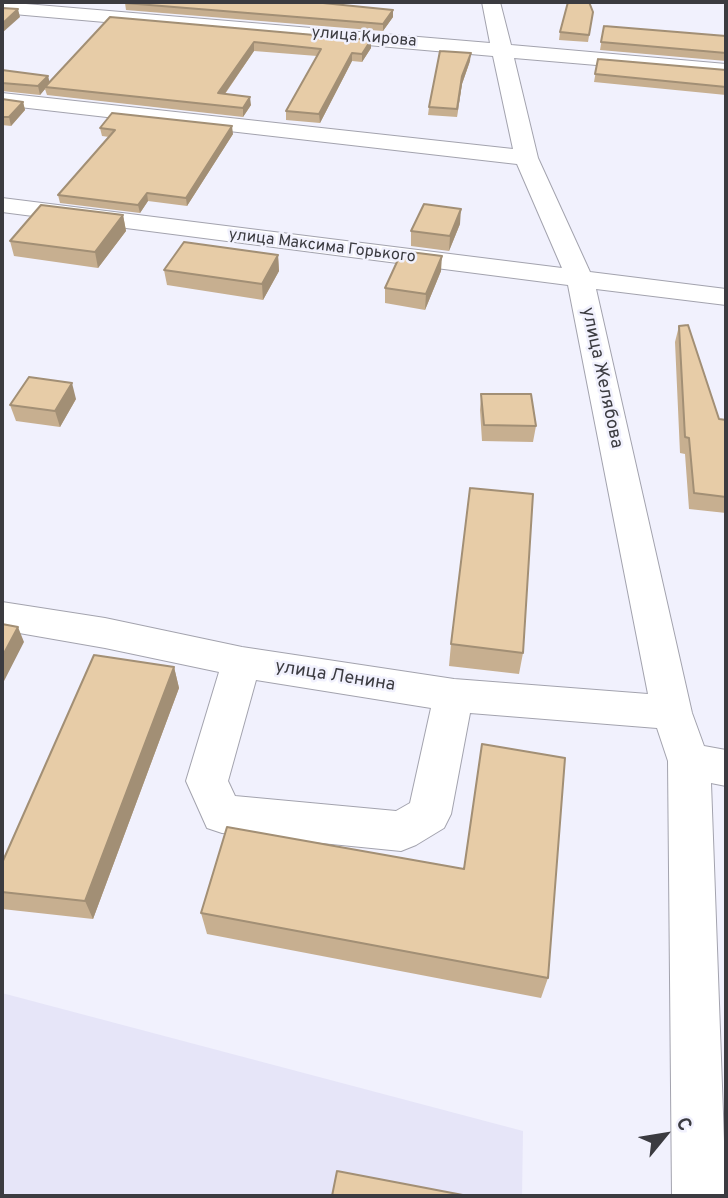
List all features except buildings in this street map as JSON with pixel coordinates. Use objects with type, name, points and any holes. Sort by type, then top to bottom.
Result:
[{"type":"street","name":"улица Желябова","points":[[491,2],[526,158],[581,281],[672,713],[708,765],[699,1196]]},
{"type":"street","name":"улица Кирова","points":[[2,7],[726,71]]},
{"type":"street","points":[[2,99],[526,158]]},
{"type":"street","name":"улица Максима Горького","points":[[2,205],[581,281],[726,297]]},
{"type":"street","name":"улица Ленина","points":[[2,616],[104,633],[242,662],[454,695],[672,713]]},
{"type":"street","points":[[242,662],[207,780],[222,814],[401,831],[429,814],[454,695]]},
{"type":"shaded area","points":[[2,993],[523,1131],[522,1196],[2,1196]]}]
